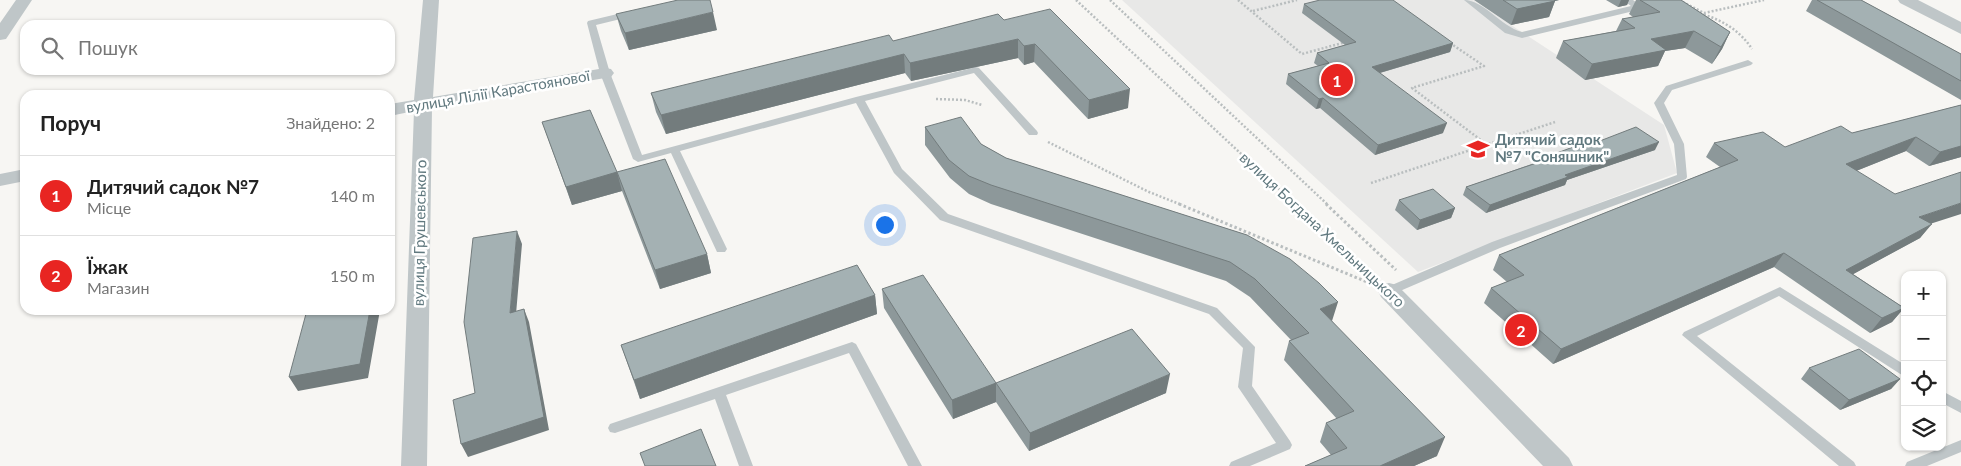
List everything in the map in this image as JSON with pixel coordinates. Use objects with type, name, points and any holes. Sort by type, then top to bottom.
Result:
[{"type":"street","points":[[0,34],[24,0]]},
{"type":"street","name":"вулиця Грушевського","points":[[414,466],[423,105],[431,0]]},
{"type":"street","points":[[1906,0],[1961,29]]},
{"type":"street","name":"вулиця Лілії Карастоянової","points":[[395,109],[605,74]]},
{"type":"street","points":[[0,180],[20,176]]},
{"type":"street","name":"вулиця Богдана Хмельницького","points":[[1398,287],[1560,466]]},
{"type":"lane","points":[[1468,0],[1508,31],[1522,35],[1639,8],[1627,0]]},
{"type":"lane","points":[[641,11],[591,23],[605,74],[638,158],[858,99],[907,89],[976,70],[1033,133]]},
{"type":"lane","points":[[1398,287],[1496,245],[1682,177],[1679,144],[1659,103],[1669,88],[1748,63]]},
{"type":"lane","points":[[858,99],[898,172],[944,217],[1214,311],[1249,347],[1245,387],[1285,445],[1236,466]]},
{"type":"lane","points":[[674,149],[721,249]]},
{"type":"lane","points":[[1849,466],[1688,335],[1780,291],[1901,369]]},
{"type":"lane","points":[[615,428],[852,348],[915,466]]},
{"type":"lane","points":[[719,393],[746,466]]},
{"type":"lane","points":[[1946,399],[1961,408]]},
{"type":"lane","points":[[1912,466],[1961,446]]},
{"type":"path","name":"вулиця Богдана Хмельницького","points":[[1076,0],[1398,287]]},
{"type":"path","points":[[1110,0],[1398,287]]},
{"type":"path","points":[[1238,0],[1302,54],[1353,40]]},
{"type":"path","points":[[1252,11],[1297,0]]},
{"type":"path","points":[[1678,0],[1730,28],[1752,46],[1755,56],[1748,63]]},
{"type":"path","points":[[1691,12],[1704,13],[1764,0]]},
{"type":"path","points":[[1444,39],[1484,66],[1412,88],[1486,144]]},
{"type":"path","points":[[934,99],[965,100],[988,107]]},
{"type":"path","points":[[1371,183],[1555,122]]},
{"type":"path","points":[[1033,133],[1149,192],[1398,287]]},
{"type":"shaded area","name":"Дитячий садок №7 \"Соняшник\"","points":[[1122,0],[1473,0],[1664,125],[1677,173],[1418,272]]},
{"type":"building","points":[[678,0],[710,0],[713,12],[625,33],[616,14]]},
{"type":"building","points":[[1320,0],[1393,0],[1453,43],[1372,67],[1447,123],[1378,145],[1323,98],[1319,99],[1288,74],[1329,63],[1317,53],[1356,42],[1304,4]]},
{"type":"building","points":[[1503,0],[1554,0],[1555,1],[1517,9]]},
{"type":"building","points":[[1640,0],[1681,0],[1730,32],[1721,47],[1694,31],[1651,39],[1666,50],[1592,64],[1563,41],[1635,28],[1622,19],[1660,12]]},
{"type":"building","points":[[1817,0],[1861,0],[1961,54],[1961,81]]},
{"type":"building","points":[[1050,9],[1130,89],[1089,100],[1035,44],[1024,46],[1018,39],[910,63],[904,54],[661,115],[651,93],[889,35],[893,41],[998,14],[1004,20]]},
{"type":"building","points":[[1961,105],[1961,146],[1940,152],[1916,137],[1846,164],[1895,194],[1961,172],[1961,203],[1919,217],[1932,224],[1846,270],[1901,306],[1901,309],[1882,318],[1784,253],[1561,349],[1491,288],[1524,275],[1499,255],[1738,160],[1714,143],[1763,132],[1785,147],[1841,126],[1852,133]]},
{"type":"building","points":[[590,110],[617,172],[566,187],[542,122]]},
{"type":"building","points":[[961,117],[981,144],[1006,158],[1247,235],[1290,259],[1338,302],[1320,309],[1445,437],[1380,466],[1305,466],[1347,448],[1326,423],[1354,411],[1289,341],[1309,333],[1255,279],[1230,262],[991,185],[969,176],[949,160],[925,127]]},
{"type":"building","points":[[1636,127],[1659,142],[1565,175],[1568,177],[1490,205],[1466,187],[1560,155],[1557,153],[1589,141],[1592,144]]},
{"type":"building","points":[[665,159],[707,254],[655,270],[617,172]]},
{"type":"building","points":[[1433,189],[1455,208],[1420,220],[1399,200]]},
{"type":"building","points":[[517,231],[510,313],[524,309],[544,417],[461,444],[453,400],[475,393],[464,322],[473,238]]},
{"type":"building","points":[[857,265],[875,295],[634,380],[621,345]]},
{"type":"building","points":[[923,275],[996,383],[952,400],[882,289]]},
{"type":"building","points":[[306,315],[369,315],[360,364],[289,377]]},
{"type":"building","points":[[1132,329],[1170,374],[1030,433],[996,383]]},
{"type":"building","points":[[1859,349],[1900,379],[1849,400],[1809,368]]},
{"type":"building","points":[[701,429],[716,466],[645,466],[640,453]]},
{"type":"place","name":"Дитячий садок №7","points":[[1337,80]]},
{"type":"place","name":"Дитячий садок №7 \"Соняшник\"","points":[[1478,149]]},
{"type":"place","name":"Їжак","points":[[1521,330]]}]
